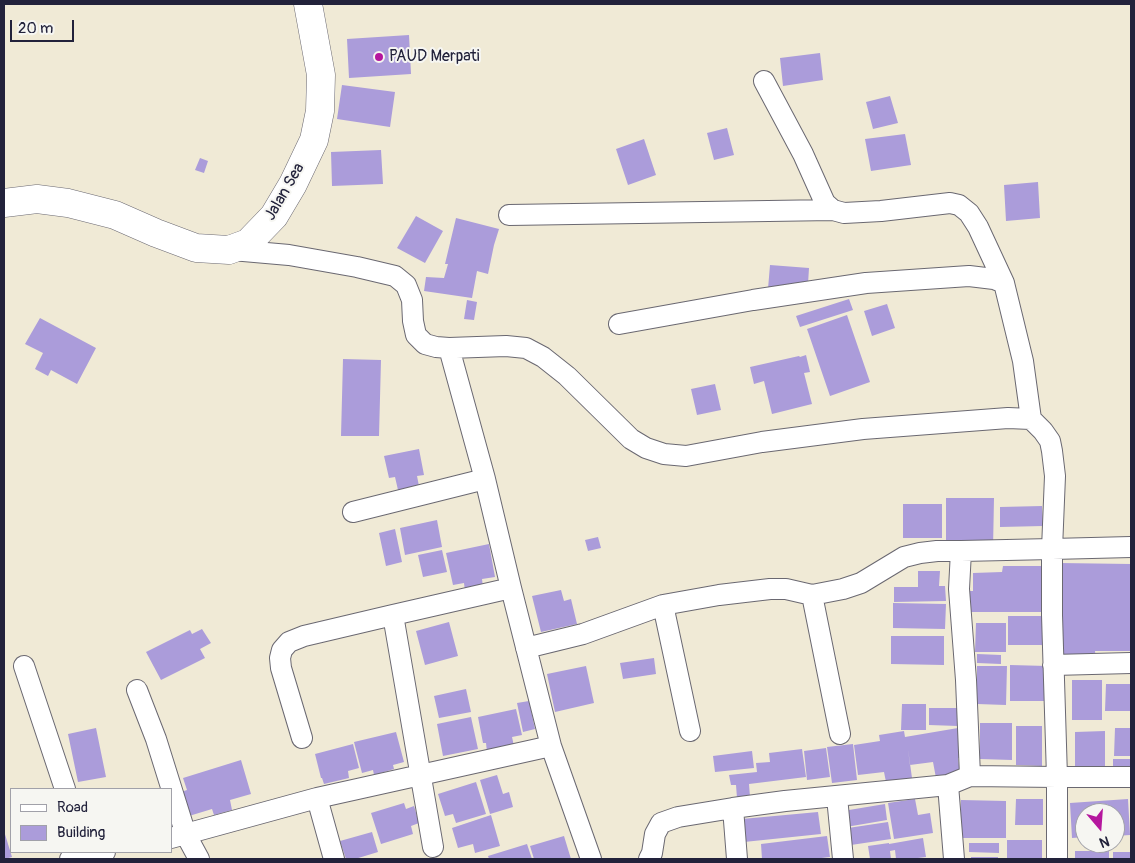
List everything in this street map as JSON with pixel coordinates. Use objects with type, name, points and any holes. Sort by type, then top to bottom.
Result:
[{"type":"main road","name":"Jalan Sea","points":[[4,203],[37,199],[68,203],[115,214],[156,234],[196,248],[229,250],[248,243],[274,216],[293,184],[314,140],[320,111],[322,75],[308,4]]},
{"type":"street","points":[[764,81],[803,154],[825,203],[833,210]]},
{"type":"street","points":[[509,215],[833,210],[844,213],[950,203],[959,205],[969,214],[978,227],[1004,283],[1023,361],[1031,419],[1043,430],[1050,441],[1052,451],[1055,476],[1052,616],[1058,777],[1057,859]]},
{"type":"street","points":[[229,250],[289,255],[395,276],[406,285],[412,300],[416,335],[425,344],[449,348],[506,346],[526,348],[542,357],[567,376],[631,439],[646,448],[664,454],[686,456],[762,442],[863,429],[1008,418],[1031,419]]},
{"type":"street","points":[[619,324],[753,300],[866,283],[969,276],[994,278],[1004,283]]},
{"type":"street","points":[[449,348],[485,479],[551,746],[591,859]]},
{"type":"street","points":[[353,512],[485,479]]},
{"type":"street","points":[[526,648],[583,634],[664,605],[719,595],[770,589],[786,589],[812,595],[843,589],[861,583],[904,557],[920,553],[937,551],[1131,547]]},
{"type":"street","points":[[961,551],[959,589],[966,680],[970,776]]},
{"type":"street","points":[[302,738],[281,668],[280,658],[282,650],[290,642],[304,636],[511,588]]},
{"type":"street","points":[[812,595],[840,734]]},
{"type":"street","points":[[664,605],[690,730]]},
{"type":"street","points":[[393,615],[433,847]]},
{"type":"street","points":[[1053,666],[1131,663]]},
{"type":"street","points":[[24,666],[65,788]]},
{"type":"street","points":[[137,690],[156,739],[167,788]]},
{"type":"street","points":[[178,836],[317,798],[551,746]]},
{"type":"street","points":[[649,859],[652,853],[655,834],[661,823],[683,816],[785,801],[948,785],[970,776],[1131,777]]},
{"type":"street","points":[[948,785],[954,859]]},
{"type":"street","points":[[837,797],[844,859]]},
{"type":"street","points":[[317,798],[334,859]]},
{"type":"street","points":[[734,808],[737,859]]},
{"type":"street","points":[[172,810],[178,836],[199,859]]},
{"type":"street","points":[[78,856],[98,853]]},
{"type":"building","name":"PAUD Merpati","points":[[409,35],[411,74],[349,78],[347,39]]},
{"type":"building","points":[[820,53],[823,80],[783,86],[780,58]]},
{"type":"building","points":[[342,85],[395,92],[390,127],[337,119]]},
{"type":"building","points":[[890,96],[898,123],[873,129],[866,102]]},
{"type":"building","points":[[727,128],[734,155],[714,160],[707,133]]},
{"type":"building","points":[[905,134],[911,165],[871,171],[865,139]]},
{"type":"building","points":[[644,139],[656,175],[628,185],[616,149]]},
{"type":"building","points":[[381,150],[383,184],[332,186],[331,152]]},
{"type":"building","points":[[200,158],[208,161],[204,173],[195,170]]},
{"type":"building","points":[[1038,182],[1040,218],[1006,221],[1004,185]]},
{"type":"building","points":[[416,216],[443,231],[425,263],[397,248]]},
{"type":"building","points":[[456,218],[499,229],[488,274],[477,271],[472,298],[424,291],[426,277],[444,278],[448,264],[445,264]]},
{"type":"building","points":[[770,265],[809,268],[808,284],[768,289]]},
{"type":"building","points":[[849,299],[853,310],[800,327],[796,316]]},
{"type":"building","points":[[467,300],[477,302],[474,320],[464,319]]},
{"type":"building","points":[[887,304],[895,328],[872,336],[864,311]]},
{"type":"building","points":[[847,315],[870,382],[830,396],[807,329]]},
{"type":"building","points":[[40,318],[96,348],[77,384],[51,370],[48,376],[35,369],[43,353],[25,344]]},
{"type":"building","points":[[806,355],[810,372],[804,373],[812,404],[772,414],[764,381],[754,384],[750,367]]},
{"type":"building","points":[[343,359],[381,360],[379,436],[341,436]]},
{"type":"building","points":[[715,384],[721,410],[697,415],[691,389]]},
{"type":"building","points":[[419,449],[424,475],[417,476],[419,486],[398,490],[395,477],[389,478],[384,456]]},
{"type":"building","points":[[946,498],[994,498],[993,549],[946,549]]},
{"type":"building","points":[[903,504],[942,504],[942,538],[903,538]]},
{"type":"building","points":[[1042,506],[1043,526],[1000,527],[1000,507]]},
{"type":"building","points":[[437,520],[442,547],[405,555],[400,528]]},
{"type":"building","points":[[395,529],[402,562],[386,566],[379,533]]},
{"type":"building","points":[[598,537],[601,548],[588,551],[585,540]]},
{"type":"building","points":[[489,544],[495,577],[482,579],[483,587],[465,591],[464,583],[453,585],[446,553]]},
{"type":"building","points":[[442,550],[447,572],[423,577],[418,555]]},
{"type":"building","points":[[1059,563],[1131,564],[1131,651],[1095,651],[1096,660],[1061,661]]},
{"type":"building","points":[[1003,566],[1043,566],[1042,612],[966,612],[966,591],[973,591],[973,573],[1002,572]]},
{"type":"building","points":[[918,571],[940,571],[939,586],[945,586],[946,601],[894,602],[894,587],[918,587]]},
{"type":"building","points":[[561,590],[564,601],[571,599],[577,624],[541,632],[532,596]]},
{"type":"building","points":[[893,603],[946,604],[945,629],[893,628]]},
{"type":"building","points":[[1008,616],[1048,616],[1047,645],[1008,645]]},
{"type":"building","points":[[449,622],[458,656],[425,665],[416,631]]},
{"type":"building","points":[[976,623],[1006,623],[1006,652],[975,652]]},
{"type":"building","points":[[202,629],[211,643],[200,649],[205,658],[161,680],[146,652],[190,630],[192,634]]},
{"type":"building","points":[[891,636],[944,636],[944,665],[891,664]]},
{"type":"building","points":[[977,654],[1001,655],[1001,664],[977,663]]},
{"type":"building","points":[[654,658],[656,674],[623,679],[620,663]]},
{"type":"building","points":[[1010,665],[1047,666],[1046,701],[1010,701]]},
{"type":"building","points":[[586,666],[594,703],[555,712],[547,674]]},
{"type":"building","points":[[977,666],[1007,666],[1006,705],[977,704]]},
{"type":"building","points":[[1072,680],[1102,680],[1102,720],[1072,720]]},
{"type":"building","points":[[1106,684],[1131,684],[1131,711],[1105,711]]},
{"type":"building","points":[[466,689],[471,712],[439,718],[434,696]]},
{"type":"building","points":[[529,701],[535,729],[523,732],[517,703]]},
{"type":"building","points":[[902,704],[926,704],[926,730],[901,730]]},
{"type":"building","points":[[929,708],[959,708],[958,726],[929,725]]},
{"type":"building","points":[[516,709],[522,735],[512,737],[514,746],[487,752],[486,743],[483,743],[478,717]]},
{"type":"building","points":[[471,717],[478,749],[443,756],[437,724]]},
{"type":"building","points":[[980,723],[1012,723],[1012,760],[980,759]]},
{"type":"building","points":[[1016,726],[1042,726],[1042,766],[1016,765]]},
{"type":"building","points":[[96,728],[106,777],[78,782],[68,734]]},
{"type":"building","points":[[958,728],[963,757],[958,758],[960,774],[936,778],[933,762],[910,765],[912,778],[886,782],[884,772],[858,775],[854,745],[880,741],[879,735],[904,731],[905,737]]},
{"type":"building","points":[[1115,728],[1131,728],[1131,756],[1114,756]]},
{"type":"building","points":[[1105,731],[1105,770],[1075,769],[1075,732]]},
{"type":"building","points":[[396,732],[404,762],[393,765],[394,769],[374,775],[373,770],[362,773],[354,742]]},
{"type":"building","points":[[353,744],[359,768],[348,771],[349,778],[324,784],[315,754]]},
{"type":"building","points":[[853,744],[857,780],[832,783],[827,747]]},
{"type":"building","points":[[826,748],[830,777],[807,780],[804,751]]},
{"type":"building","points":[[802,749],[806,777],[749,784],[750,797],[737,798],[736,785],[731,785],[729,775],[757,772],[756,763],[770,762],[769,753]]},
{"type":"building","points":[[752,751],[754,768],[715,772],[713,756]]},
{"type":"building","points":[[1113,759],[1131,759],[1131,773],[1113,773]]},
{"type":"building","points":[[241,760],[251,794],[230,800],[232,810],[214,815],[212,809],[189,816],[181,792],[187,790],[183,778]]},
{"type":"building","points":[[497,775],[503,794],[509,792],[513,807],[490,814],[480,780]]},
{"type":"building","points":[[476,782],[486,814],[456,823],[453,814],[445,816],[438,794]]},
{"type":"building","points":[[915,799],[918,815],[930,813],[933,833],[894,839],[888,803]]},
{"type":"building","points":[[1016,799],[1043,799],[1043,825],[1015,825]]},
{"type":"building","points":[[1128,799],[1130,835],[1125,835],[1125,803],[1075,803],[1075,838],[1072,838],[1070,803]]},
{"type":"building","points":[[961,800],[1006,801],[1006,838],[960,838]]},
{"type":"building","points":[[404,803],[406,809],[414,806],[419,823],[411,826],[413,834],[381,844],[371,813]]},
{"type":"building","points":[[885,804],[887,820],[846,827],[843,811]]},
{"type":"building","points":[[818,812],[821,834],[744,842],[742,819]]},
{"type":"building","points":[[491,815],[500,846],[475,853],[473,844],[458,848],[452,828]]},
{"type":"building","points":[[888,822],[891,839],[851,845],[848,828]]},
{"type":"building","points":[[4,831],[12,857],[4,859]]},
{"type":"building","points":[[372,832],[378,852],[355,859],[346,859],[340,841]]},
{"type":"building","points":[[564,836],[571,859],[534,859],[530,846]]},
{"type":"building","points":[[827,836],[830,857],[762,859],[761,844]]},
{"type":"building","points":[[923,838],[926,857],[896,859],[895,850],[890,851],[891,859],[870,859],[868,846]]},
{"type":"building","points":[[1007,840],[1042,840],[1042,859],[1007,859]]},
{"type":"building","points":[[969,843],[999,843],[999,853],[969,852]]},
{"type":"building","points":[[527,844],[532,859],[489,859],[488,856]]},
{"type":"building","points":[[1131,852],[1131,859],[1113,859],[1113,853]]},
{"type":"building","points":[[1075,853],[1109,853],[1109,859],[1075,859]]},
{"type":"building","points":[[971,857],[998,857],[998,859],[971,859]]},
{"type":"place","name":"PAUD Merpati","points":[[379,57]]}]
